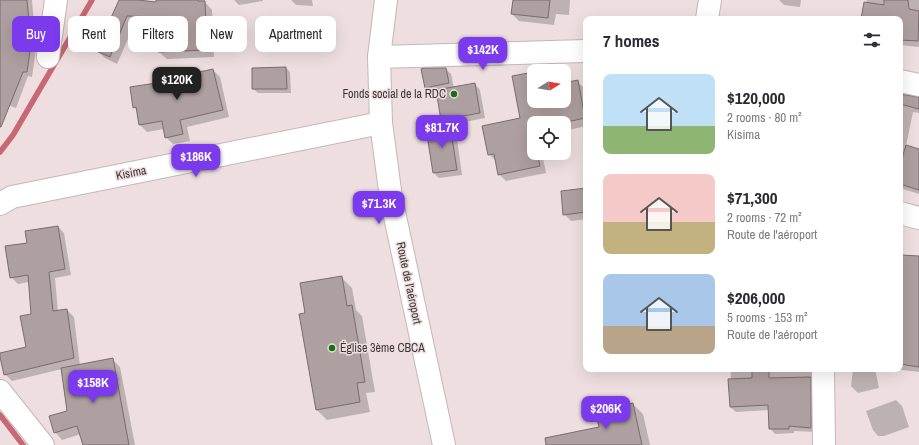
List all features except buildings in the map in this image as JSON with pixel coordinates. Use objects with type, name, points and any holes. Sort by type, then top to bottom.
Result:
[{"type":"street","points":[[48,57],[56,0]]},
{"type":"street","name":"Route de l'aéroport","points":[[386,0],[379,57],[381,123],[390,198],[444,445]]},
{"type":"street","points":[[707,16],[710,0]]},
{"type":"street","points":[[379,57],[583,50]]},
{"type":"street","points":[[903,82],[919,85]]},
{"type":"street","name":"Kisima","points":[[0,204],[12,197],[381,123]]},
{"type":"street","points":[[903,214],[919,218]]},
{"type":"street","points":[[823,372],[824,445]]},
{"type":"street","points":[[0,391],[43,445]]},
{"type":"waterway","points":[[0,152],[13,135],[92,0]]},
{"type":"waterway","points":[[0,415],[23,445]]},
{"type":"place","name":"Fonds social de la RDC","points":[[454,94]]},
{"type":"place","name":"Église 3ème CBCA","points":[[332,348]]}]
